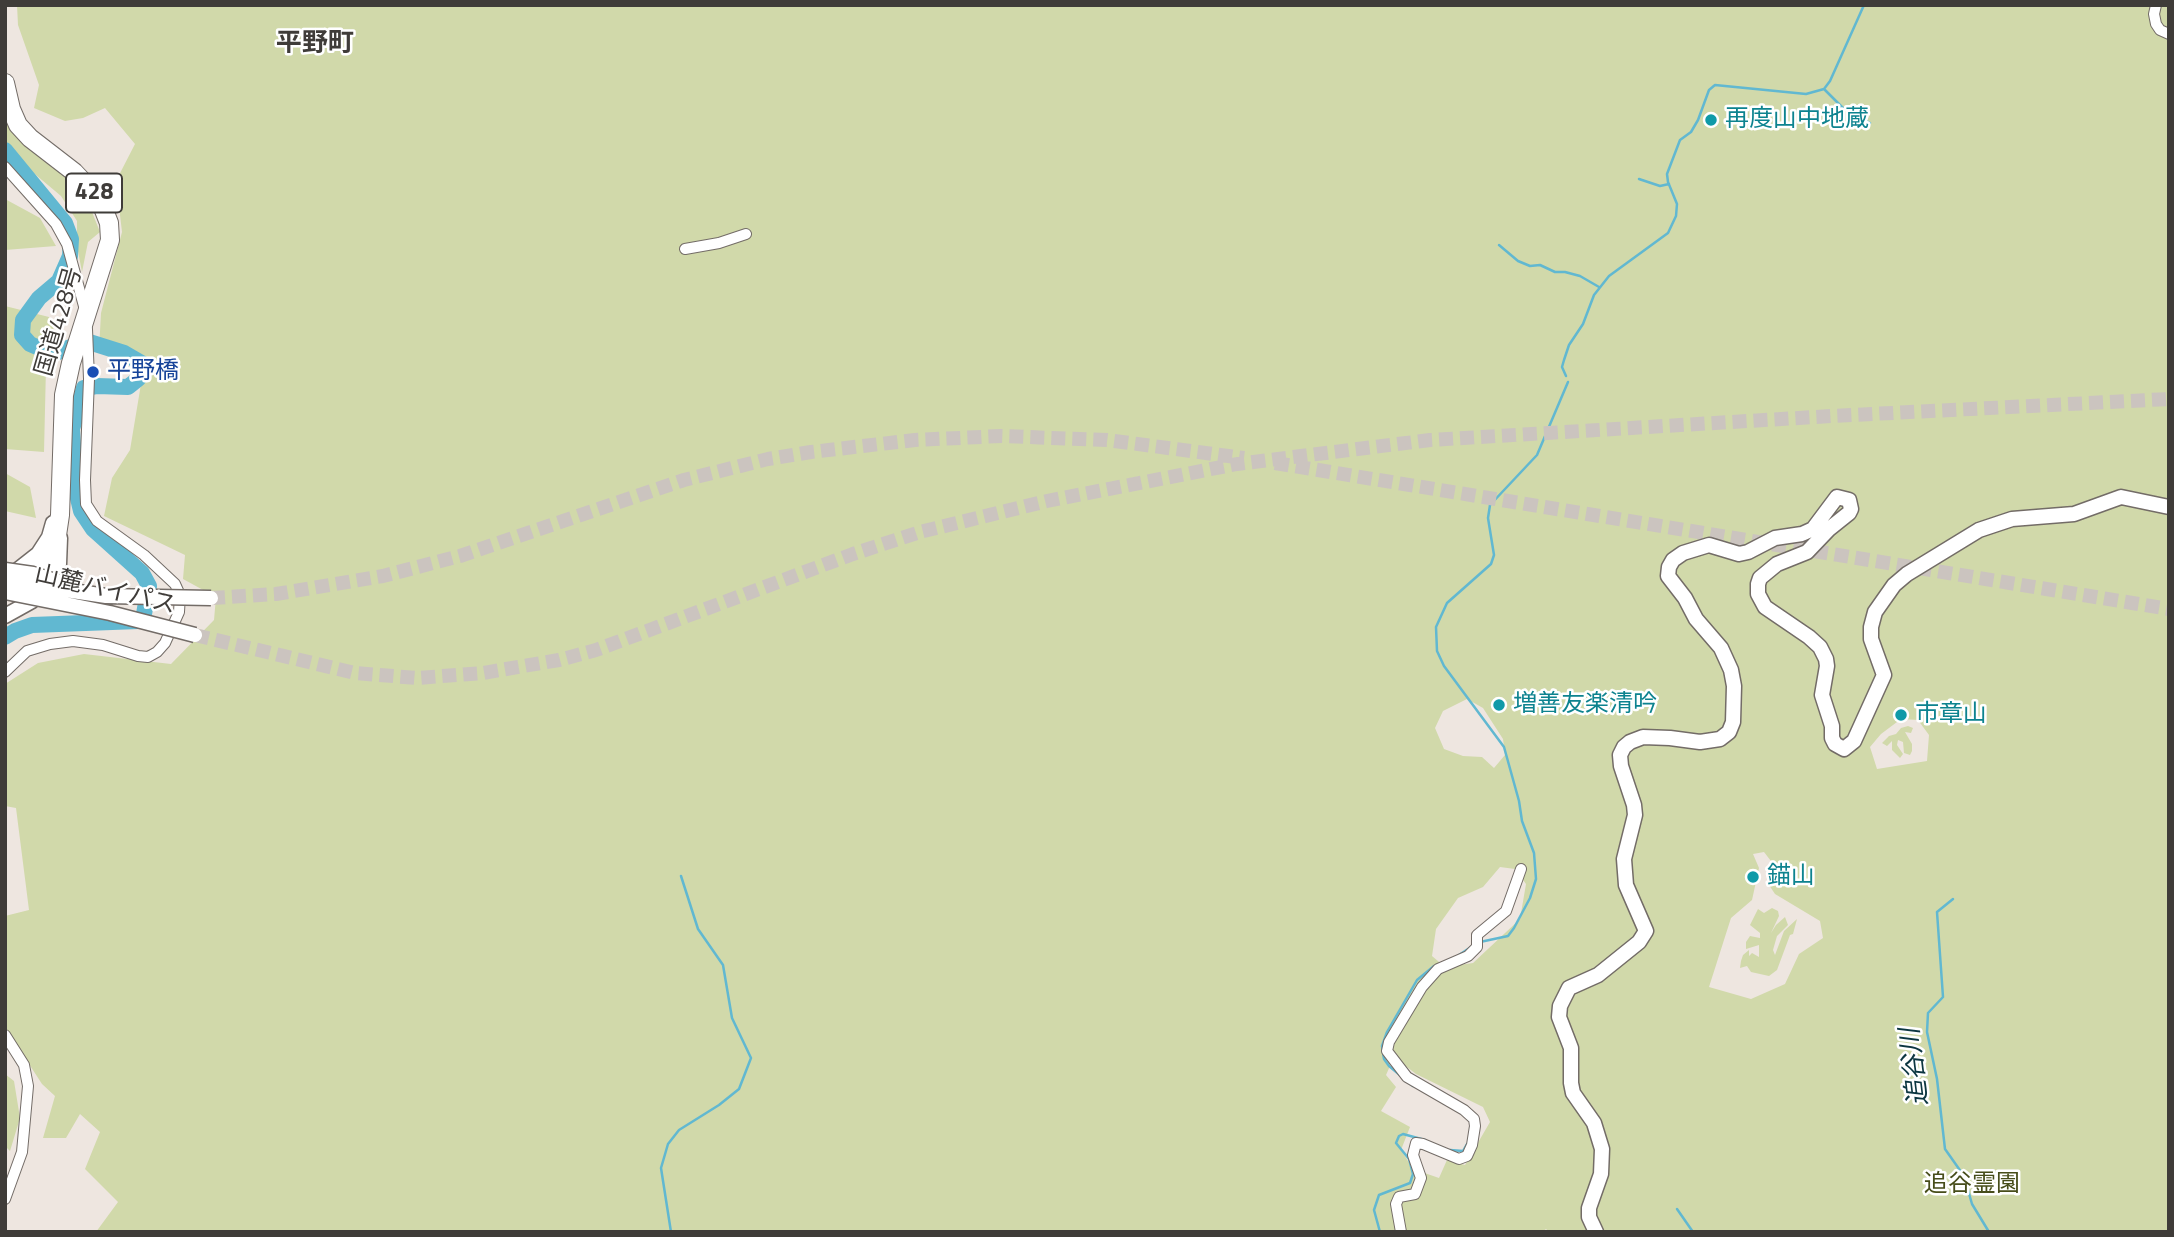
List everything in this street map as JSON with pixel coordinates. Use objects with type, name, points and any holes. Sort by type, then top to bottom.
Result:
[{"type":"highway","name":"国道428号","points":[[5,83],[10,110],[18,125],[83,181],[100,200],[109,223],[110,240],[64,395],[60,515],[56,542],[49,559],[30,579],[5,593]]},
{"type":"street","points":[[2156,5],[2154,14],[2157,24],[2160,30],[2169,34]]},
{"type":"street","points":[[5,167],[47,212],[67,244],[84,322],[89,379],[86,505],[97,521],[144,555],[174,584],[180,594],[179,612],[164,643],[157,652],[148,657],[73,640],[50,643],[27,651],[5,672]]},
{"type":"street","points":[[685,248],[719,243],[746,234]]},
{"type":"street","points":[[5,580],[31,561],[49,537],[54,517],[61,427]]},
{"type":"street","points":[[1596,1232],[1589,1217],[1589,1208],[1601,1174],[1602,1149],[1594,1123],[1573,1093],[1571,1048],[1559,1017],[1563,996],[1569,988],[1598,975],[1639,942],[1646,930],[1626,885],[1625,859],[1634,805],[1620,755],[1630,742],[1643,737],[1700,742],[1720,739],[1729,732],[1733,722],[1734,686],[1731,670],[1721,648],[1696,619],[1685,598],[1668,576],[1673,560],[1683,553],[1709,545],[1739,554],[1775,538],[1802,534],[1813,529],[1837,497],[1849,500],[1849,513],[1807,552],[1777,564],[1760,578],[1758,584],[1758,594],[1765,607],[1809,637],[1826,659],[1828,666],[1822,695],[1835,744],[1844,749],[1854,741],[1884,676],[1871,639],[1875,612],[1907,574],[1979,530],[2012,519],[2082,513],[2102,502],[2121,497],[2169,507]]},
{"type":"street","points":[[5,616],[42,592],[56,574],[61,552],[60,515]]},
{"type":"street","points":[[5,570],[47,578],[106,596]]},
{"type":"street","name":"山麓バイパス","points":[[5,580],[106,596],[211,598]]},
{"type":"street","name":"山麓バイパス","points":[[5,593],[83,607],[195,635]]},
{"type":"street","points":[[5,602],[83,607]]},
{"type":"street","points":[[1401,1232],[1396,1203],[1399,1197],[1415,1194],[1421,1178],[1413,1154],[1416,1143],[1459,1159],[1467,1157],[1475,1126],[1474,1119],[1464,1110],[1407,1077],[1387,1051],[1396,1030],[1422,987],[1438,969],[1468,956],[1477,942],[1477,935],[1506,911],[1521,869]]},
{"type":"street","points":[[5,1035],[24,1065],[28,1087],[22,1152],[5,1199]]},
{"type":"green space","name":"追谷霊園","points":[[17,5],[2169,5],[2169,1232],[1549,1232],[1546,1229],[1542,1232],[96,1232],[118,1202],[85,1169],[100,1132],[80,1114],[66,1138],[43,1138],[55,1096],[42,1084],[5,1027],[5,916],[29,910],[16,808],[5,806],[5,684],[38,663],[84,654],[171,664],[214,620],[216,597],[183,579],[185,555],[104,516],[112,478],[130,450],[143,372],[99,350],[101,313],[122,232],[116,181],[135,144],[105,108],[83,118],[65,121],[34,108],[39,85],[18,25]],"holes":[[[1467,699],[1483,708],[1503,739],[1505,755],[1494,768],[1482,757],[1463,756],[1444,749],[1435,728],[1443,711]],[[1901,719],[1918,720],[1929,735],[1927,761],[1877,769],[1870,747],[1881,734]],[[1764,852],[1774,865],[1767,882],[1775,894],[1820,921],[1823,938],[1799,954],[1785,984],[1751,999],[1709,987],[1731,918],[1752,900],[1759,868],[1753,854]],[[1500,867],[1515,869],[1526,884],[1520,919],[1473,963],[1445,967],[1432,956],[1436,929],[1458,898],[1483,887]],[[1394,1057],[1416,1074],[1483,1107],[1490,1122],[1465,1165],[1447,1160],[1439,1178],[1413,1169],[1401,1150],[1410,1127],[1381,1111],[1396,1087],[1386,1075]]]},
{"type":"green space","points":[[5,121],[62,173],[88,202],[100,232],[88,242],[82,272],[77,246],[77,221],[61,196],[5,149]]},
{"type":"green space","points":[[5,199],[40,218],[56,246],[5,250]]},
{"type":"green space","points":[[5,306],[49,317],[58,341],[46,367],[44,452],[5,449]]},
{"type":"green space","points":[[5,473],[30,487],[36,518],[5,511]]},
{"type":"green space","points":[[1901,728],[1913,728],[1911,733],[1905,732],[1912,744],[1912,751],[1910,755],[1904,753],[1903,742],[1898,740],[1897,745],[1903,754],[1900,758],[1892,750],[1892,741],[1887,746],[1882,743]]},
{"type":"green space","points":[[1772,908],[1778,911],[1779,916],[1771,933],[1785,917],[1788,925],[1777,936],[1773,950],[1775,955],[1784,931],[1797,919],[1777,970],[1769,976],[1751,972],[1747,966],[1740,968],[1743,955],[1749,950],[1749,956],[1752,953],[1759,957],[1759,945],[1746,949],[1750,936],[1760,938],[1760,933],[1750,925],[1758,909],[1764,913]]},
{"type":"green space","points":[[5,1074],[14,1081],[20,1118],[10,1151],[5,1146]]},
{"type":"waterway","points":[[1566,376],[1562,367],[1569,345],[1583,324],[1594,295],[1609,276],[1668,233],[1676,216],[1677,204],[1667,174],[1680,140],[1691,132],[1698,120],[1709,90],[1715,85],[1806,94],[1824,89],[1864,5]]},
{"type":"waterway","points":[[1824,89],[1843,108],[1870,123]]},
{"type":"waterway","points":[[5,150],[65,223],[71,239],[70,256],[59,281],[39,298],[23,320],[22,335],[30,344],[46,351],[58,352],[86,341],[124,353],[143,364],[143,372],[128,387],[84,388],[72,429],[76,490],[81,511],[93,529],[142,573],[149,586],[144,614],[139,621],[32,625],[5,637]]},
{"type":"waterway","points":[[1639,179],[1660,186],[1669,184]]},
{"type":"waterway","points":[[1499,245],[1518,261],[1580,276],[1599,287]]},
{"type":"waterway","points":[[1480,942],[1508,936],[1514,928],[1530,898],[1536,879],[1534,853],[1522,821],[1504,747],[1444,666],[1437,651],[1436,627],[1447,603],[1491,564],[1494,555],[1488,518],[1490,505],[1537,455],[1568,382]]},
{"type":"waterway","points":[[671,1232],[661,1168],[668,1144],[679,1130],[739,1089],[751,1058],[732,1018],[723,965],[698,929],[681,876]]},
{"type":"waterway","name":"追谷川","points":[[1953,899],[1937,912],[1943,997],[1928,1013],[1927,1032],[1937,1079],[1945,1149],[1964,1176],[1972,1204],[1989,1232]]},
{"type":"waterway","points":[[1459,955],[1474,945]]},
{"type":"waterway","points":[[1413,1086],[1389,1066],[1384,1059],[1382,1046],[1387,1032],[1417,980],[1434,966]]},
{"type":"waterway","points":[[1380,1232],[1374,1210],[1379,1195],[1410,1183],[1413,1174],[1409,1159],[1396,1143],[1399,1136],[1403,1134],[1425,1140]]},
{"type":"waterway","points":[[1450,1150],[1463,1151],[1467,1144]]},
{"type":"waterway","points":[[1677,1209],[1693,1232]]},
{"type":"tunnel","points":[[195,635],[355,673],[417,678],[483,673],[559,660],[596,650],[853,554],[920,532],[1047,501],[1237,464],[1430,440],[2169,399]]},
{"type":"tunnel","points":[[211,598],[276,594],[383,576],[460,556],[684,480],[768,459],[811,452],[915,440],[1001,436],[1107,440],[1244,458]]},
{"type":"tunnel","points":[[1275,463],[2169,609]]},
{"type":"place","name":"再度山中地蔵","points":[[1711,120]]},
{"type":"place","name":"平野橋","points":[[93,372]]},
{"type":"place","name":"増善友楽清吟","points":[[1499,705]]},
{"type":"place","name":"市章山","points":[[1901,715]]},
{"type":"place","name":"錨山","points":[[1753,877]]},
{"type":"district","name":"平野町","points":[[315,45]]}]
